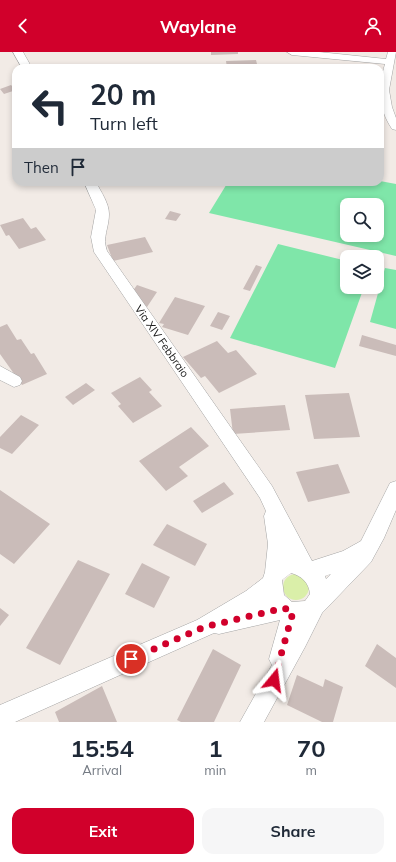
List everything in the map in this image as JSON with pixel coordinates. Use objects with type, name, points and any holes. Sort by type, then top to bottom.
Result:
[{"type":"street","points":[[18,52],[24,64]]},
{"type":"street","points":[[292,52],[351,58],[392,57],[384,75]]},
{"type":"street","points":[[339,52],[351,58]]},
{"type":"street","points":[[384,94],[386,107],[396,127]]},
{"type":"street","name":"Via XIV Febbraio","points":[[92,186],[103,210],[97,238],[101,252],[266,492],[308,569]]},
{"type":"street","points":[[0,372],[14,381]]},
{"type":"street","points":[[204,627],[289,610],[309,610],[364,555],[377,532],[396,489]]},
{"type":"street","name":"Via XIV Febbraio","points":[[266,492],[278,544],[273,578]]},
{"type":"street","points":[[0,717],[204,627],[253,598],[285,565],[291,564],[308,569],[348,559],[366,546],[377,532]]},
{"type":"street","points":[[251,722],[298,640],[316,604],[320,592],[320,584],[308,569]]},
{"type":"street","points":[[273,578],[273,598],[289,610]]},
{"type":"street","points":[[274,680],[289,610]]},
{"type":"green space","points":[[384,182],[396,184],[396,256],[384,253],[384,250],[370,250],[209,213],[226,186],[384,186]]},
{"type":"green space","points":[[278,244],[340,259],[340,294],[361,294],[335,368],[230,338]]},
{"type":"green space","points":[[385,268],[396,270],[396,329],[370,322],[378,294],[384,294]]},
{"type":"green space","points":[[296,574],[305,578],[309,587],[305,596],[296,600],[287,596],[283,587],[287,578]]},
{"type":"building","points":[[211,52],[238,52],[238,54],[211,55]]},
{"type":"building","points":[[256,60],[257,64],[226,64],[226,61]]},
{"type":"building","points":[[11,85],[12,86],[12,91],[4,94],[0,89]]},
{"type":"building","points":[[170,211],[181,214],[176,221],[165,219]]},
{"type":"building","points":[[23,218],[31,229],[36,227],[46,240],[19,249],[9,235],[6,236],[0,225]]},
{"type":"building","points":[[145,237],[153,252],[113,261],[107,245]]},
{"type":"building","points":[[256,265],[262,267],[250,291],[243,289]]},
{"type":"building","points":[[137,285],[157,292],[147,307],[132,292]]},
{"type":"building","points":[[175,297],[205,306],[188,335],[162,327],[164,324],[159,323]]},
{"type":"building","points":[[218,312],[230,316],[222,330],[210,326]]},
{"type":"building","points":[[7,324],[17,340],[21,339],[31,354],[34,353],[47,374],[22,385],[0,354],[0,327]]},
{"type":"building","points":[[362,335],[396,345],[396,356],[359,346]]},
{"type":"building","points":[[217,341],[228,353],[236,350],[257,374],[219,393],[205,376],[201,378],[183,357]]},
{"type":"building","points":[[140,377],[152,390],[149,392],[162,406],[133,423],[118,406],[121,404],[111,393]]},
{"type":"building","points":[[86,383],[95,390],[73,405],[65,397]]},
{"type":"building","points":[[349,393],[360,437],[314,439],[305,395]]},
{"type":"building","points":[[285,405],[290,430],[233,434],[230,409]]},
{"type":"building","points":[[21,415],[39,425],[12,454],[0,448],[0,437]]},
{"type":"building","points":[[191,427],[209,446],[179,467],[188,476],[166,491],[139,461]]},
{"type":"building","points":[[338,464],[350,493],[308,502],[296,472]]},
{"type":"building","points":[[224,482],[234,494],[202,513],[193,501]]},
{"type":"building","points":[[0,490],[50,524],[14,564],[0,554]]},
{"type":"building","points":[[167,524],[207,544],[195,566],[153,545]]},
{"type":"building","points":[[78,560],[110,574],[60,665],[26,648]]},
{"type":"building","points":[[142,563],[170,577],[154,608],[125,594]]},
{"type":"building","points":[[0,608],[9,615],[0,626]]},
{"type":"building","points":[[377,644],[396,658],[396,688],[365,666]]},
{"type":"building","points":[[213,649],[241,665],[214,722],[181,722],[177,720]]},
{"type":"building","points":[[297,675],[323,687],[325,679],[343,687],[333,722],[322,722],[287,705]]},
{"type":"building","points":[[102,686],[117,722],[59,722],[55,712]]},
{"type":"route","points":[[131,659],[204,627],[249,618],[284,608],[293,612],[274,680]]}]
